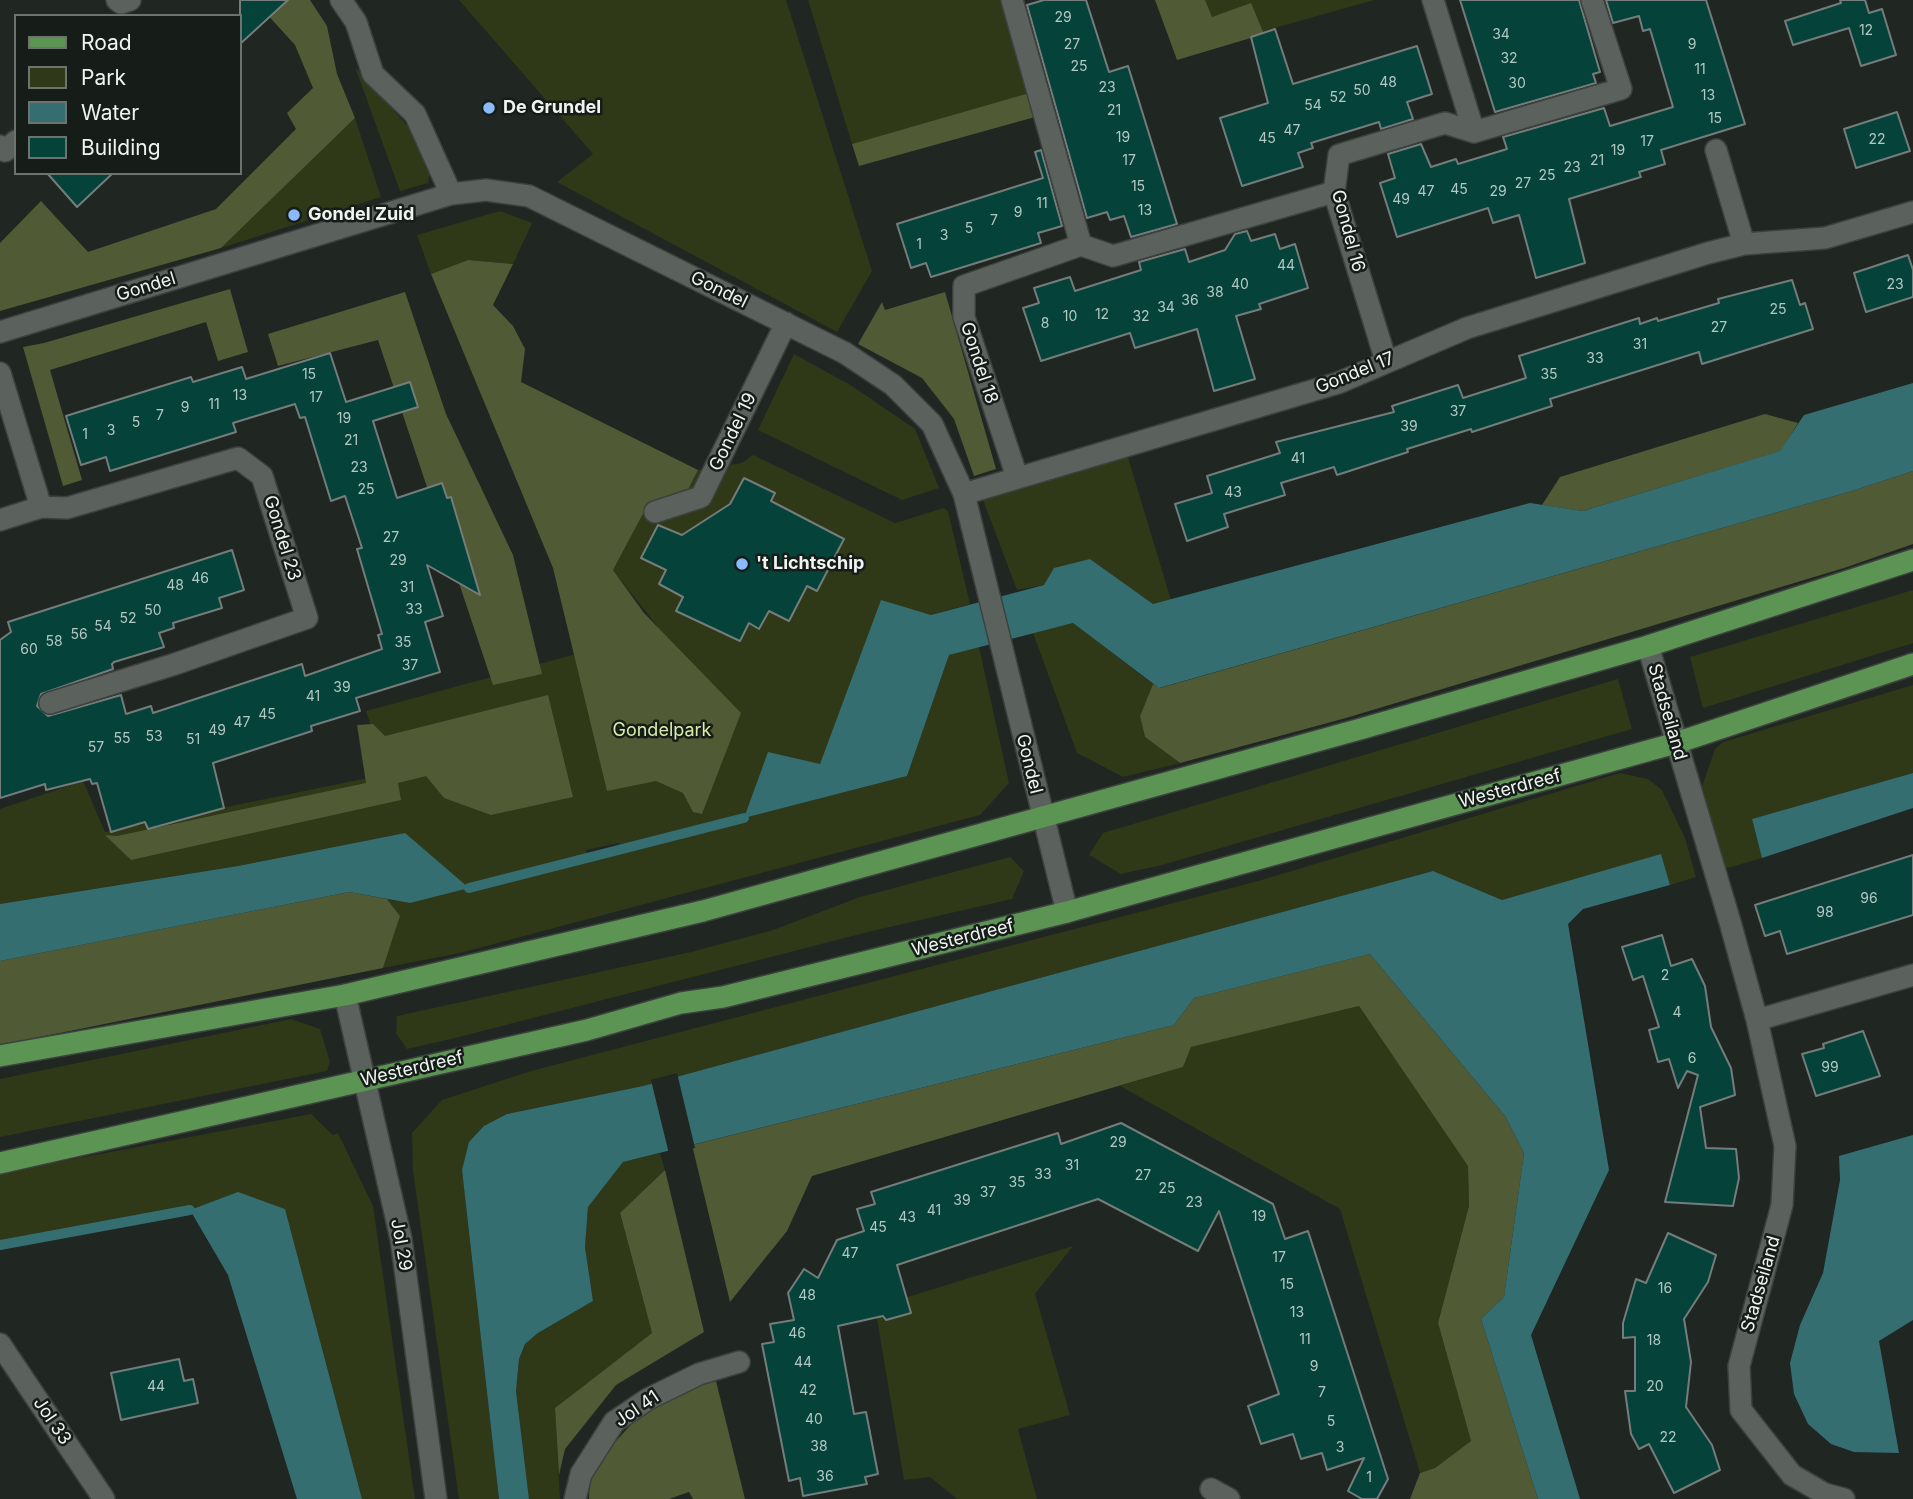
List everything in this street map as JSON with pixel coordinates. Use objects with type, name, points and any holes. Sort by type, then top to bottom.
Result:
[{"type":"main road","points":[[0,1056],[345,995],[703,911],[1648,646],[1913,561]]},
{"type":"main road","name":"Westerdreef","points":[[0,1163],[587,1030],[681,1003],[723,997],[1068,912],[1676,743],[1913,664]]},
{"type":"street","points":[[341,0],[356,22],[373,74],[415,114],[451,194]]},
{"type":"street","points":[[1012,0],[1082,245],[1113,256],[1334,192]]},
{"type":"street","points":[[1433,0],[1474,132]]},
{"type":"street","name":"Gondel 16","points":[[1386,360],[1334,192],[1339,155],[1445,123],[1474,132],[1621,89],[1592,0]]},
{"type":"street","points":[[0,146],[5,151],[14,143]]},
{"type":"street","points":[[1716,150],[1744,244]]},
{"type":"street","name":"Gondel","points":[[0,332],[451,194],[486,190],[529,196],[845,353],[892,384],[932,424],[964,494],[1042,818],[1068,912]]},
{"type":"street","name":"Gondel 17","points":[[964,494],[1338,383],[1386,360],[1467,328],[1744,244],[1825,238],[1913,212]]},
{"type":"street","name":"Gondel 18","points":[[1017,477],[964,317],[964,286],[1082,245]]},
{"type":"street","name":"Gondel 19","points":[[655,512],[701,497],[786,323]]},
{"type":"street","points":[[0,373],[41,507],[0,520]]},
{"type":"street","name":"Gondel 23","points":[[41,507],[67,508],[239,458],[262,476],[307,618],[175,664],[50,703]]},
{"type":"street","name":"Stadseiland","points":[[1648,646],[1757,1020],[1785,1146],[1782,1205],[1740,1366],[1741,1410],[1792,1475],[1825,1494],[1844,1499]]},
{"type":"street","points":[[1757,1020],[1913,975]]},
{"type":"street","name":"Jol 29","points":[[345,995],[367,1079],[401,1240],[436,1499]]},
{"type":"street","name":"Jol 33","points":[[0,1344],[104,1499]]},
{"type":"street","name":"Jol 41","points":[[575,1499],[581,1475],[614,1422],[648,1399],[699,1374],[739,1362]]},
{"type":"green space","points":[[254,0],[310,0],[327,26],[337,74],[355,118],[221,248],[0,311],[0,243],[41,201],[88,252],[216,209],[296,129],[287,113],[313,88],[295,45]]},
{"type":"green space","points":[[459,0],[786,0],[872,271],[837,332],[557,182],[593,154]]},
{"type":"green space","points":[[808,0],[1002,0],[1029,93],[852,144]]},
{"type":"green space","points":[[1155,0],[1205,0],[1212,17],[1251,3],[1264,34],[1177,60]]},
{"type":"green space","points":[[1184,0],[1374,0],[1200,49]]},
{"type":"green space","points":[[355,67],[411,130],[431,161],[428,183],[400,191]]},
{"type":"green space","points":[[1029,93],[1035,117],[859,166],[852,144]]},
{"type":"green space","points":[[355,118],[381,197],[221,248]]},
{"type":"green space","points":[[500,211],[532,223],[513,264],[468,260],[431,274],[417,235]]},
{"type":"green space","name":"Gondelpark","points":[[468,260],[513,264],[493,305],[513,326],[525,349],[521,382],[698,470],[679,508],[645,510],[613,570],[644,613],[741,713],[702,814],[693,812],[683,793],[656,781],[607,791],[553,568],[431,274]]},
{"type":"green space","points":[[230,289],[248,352],[218,361],[206,322],[50,370],[82,480],[63,486],[23,347]]},
{"type":"green space","points":[[405,292],[446,414],[513,555],[542,674],[493,685],[378,340],[278,366],[268,334]]},
{"type":"green space","points":[[945,292],[996,469],[974,476],[954,419],[922,378],[858,344],[882,302],[885,310]]},
{"type":"green space","points":[[794,354],[852,386],[915,429],[939,488],[902,500],[758,430]]},
{"type":"green space","points":[[1765,414],[1798,423],[1781,451],[1583,511],[1542,505],[1560,477]]},
{"type":"green space","points":[[1127,454],[1171,600],[1153,604],[1090,559],[1044,585],[1017,590],[983,500]]},
{"type":"green space","name":"Gondelpark","points":[[753,455],[895,523],[944,508],[948,511],[970,604],[931,615],[820,764],[744,818],[907,776],[949,655],[979,647],[1009,783],[980,815],[460,953],[383,968],[400,916],[387,899],[410,903],[405,833],[238,866],[0,904],[0,809],[83,781],[105,832],[387,774],[366,711],[661,631],[613,570],[645,510],[679,508],[698,470],[742,463]],"holes":[[[619,843],[620,850],[588,857],[586,850]]]},
{"type":"green space","points":[[1913,471],[1913,544],[1844,568],[1346,718],[1180,763],[1145,737],[1140,716],[1153,684],[1160,688],[1852,491]]},
{"type":"green space","points":[[1913,590],[1913,643],[1703,708],[1690,657]]},
{"type":"green space","points":[[1073,623],[1153,684],[1140,716],[1145,737],[1180,763],[1123,777],[1077,753],[1033,633]]},
{"type":"green space","points":[[1618,679],[1632,729],[1162,865],[1121,874],[1089,855],[1103,833]]},
{"type":"green space","points":[[1913,685],[1913,773],[1752,819],[1762,858],[1724,869],[1702,786],[1715,749],[1723,742]]},
{"type":"green space","points":[[548,695],[573,797],[491,815],[444,798],[426,776],[398,783],[401,800],[131,860],[105,835],[117,836],[366,783],[357,725],[373,724],[385,736]]},
{"type":"green space","points":[[1620,773],[1648,779],[1662,790],[1685,838],[1696,877],[1670,885],[1661,855],[1502,900],[1433,871],[643,1086],[507,1114],[462,1170],[499,1499],[459,1499],[413,1171],[412,1133],[442,1100],[531,1071],[1258,881]]},
{"type":"green space","points":[[1010,857],[1024,871],[1012,899],[872,931],[407,1049],[396,1033],[397,1016],[691,952],[773,930],[860,897]]},
{"type":"green space","points":[[349,892],[387,899],[400,916],[383,968],[0,1045],[0,961]]},
{"type":"green space","points":[[1370,954],[1505,1116],[1524,1153],[1504,1297],[1481,1319],[1538,1499],[1410,1499],[1420,1473],[1435,1468],[1471,1441],[1438,1323],[1469,1206],[1468,1166],[1359,1006],[1191,1047],[1183,1067],[812,1176],[787,1231],[730,1302],[692,1145],[1174,1025],[1194,998]]},
{"type":"green space","points":[[1359,1006],[1468,1165],[1469,1206],[1438,1323],[1471,1441],[1435,1468],[1420,1473],[1340,1209],[1120,1086],[1183,1067],[1190,1047]]},
{"type":"green space","points":[[291,1019],[320,1029],[330,1062],[327,1071],[0,1137],[0,1079]]},
{"type":"green space","points":[[311,1114],[333,1135],[338,1133],[373,1206],[415,1499],[362,1499],[285,1209],[238,1193],[190,1210],[0,1245],[0,1173]]},
{"type":"green space","points":[[660,1153],[665,1170],[620,1214],[652,1333],[555,1408],[560,1499],[529,1499],[516,1391],[519,1359],[525,1344],[538,1333],[593,1301],[585,1247],[588,1207],[623,1162]]},
{"type":"green space","points":[[665,1170],[704,1332],[616,1385],[565,1449],[559,1475],[555,1408],[652,1333],[620,1213]]},
{"type":"green space","points":[[1073,1246],[1035,1294],[1070,1415],[1018,1429],[1037,1499],[957,1499],[930,1477],[904,1480],[875,1307]]},
{"type":"green space","points":[[715,1377],[745,1499],[693,1499],[689,1492],[669,1499],[589,1499],[590,1469],[639,1416]]},
{"type":"water","points":[[1913,383],[1913,471],[1852,491],[1159,688],[1073,623],[949,655],[907,776],[744,818],[768,752],[820,764],[881,600],[931,615],[1044,585],[1054,568],[1090,559],[1153,604],[1530,503],[1583,511],[1780,451],[1804,415]]},
{"type":"water","points":[[1913,773],[1913,808],[1762,858],[1752,819]]},
{"type":"water","points":[[405,833],[469,888],[410,903],[349,892],[0,961],[0,904],[238,866]]},
{"type":"water","points":[[1661,854],[1670,885],[1583,909],[1568,924],[1609,1170],[1531,1335],[1580,1499],[1538,1499],[1481,1319],[1504,1297],[1524,1153],[1505,1116],[1370,954],[1194,998],[1174,1025],[623,1162],[588,1207],[585,1247],[593,1301],[538,1333],[525,1344],[519,1359],[516,1391],[529,1499],[499,1499],[462,1170],[469,1142],[484,1126],[507,1114],[643,1086],[1433,871],[1502,900]]},
{"type":"water","points":[[1913,1135],[1913,1320],[1879,1341],[1899,1453],[1854,1452],[1831,1444],[1808,1424],[1794,1394],[1790,1363],[1800,1325],[1823,1273],[1840,1180],[1839,1156]]},
{"type":"water","points":[[238,1192],[285,1209],[362,1499],[297,1499],[228,1275],[190,1210]]},
{"type":"pier","points":[[677,1073],[695,1148],[669,1154],[651,1080]]},
{"type":"building","points":[[240,0],[288,0],[242,42]]},
{"type":"building","points":[[1044,0],[1086,0],[1109,72],[1128,66],[1177,224],[1131,237],[1124,216],[1110,220],[1107,212],[1087,218],[1027,5]]},
{"type":"building","points":[[1460,0],[1579,0],[1600,72],[1593,74],[1596,83],[1495,112]]},
{"type":"building","points":[[1606,0],[1706,0],[1745,124],[1661,150],[1665,164],[1639,172],[1641,177],[1569,199],[1585,263],[1536,278],[1519,215],[1493,223],[1488,208],[1397,237],[1380,183],[1395,178],[1388,154],[1421,144],[1431,167],[1456,159],[1458,164],[1507,149],[1503,137],[1604,108],[1610,126],[1673,107],[1650,29],[1643,31],[1639,16],[1613,23]]},
{"type":"building","points":[[1840,0],[1865,0],[1869,13],[1882,9],[1896,55],[1861,66],[1849,28],[1793,45],[1785,21],[1841,3]]},
{"type":"building","points":[[1275,29],[1293,84],[1417,46],[1432,94],[1407,102],[1413,119],[1381,129],[1379,122],[1311,143],[1313,148],[1298,153],[1303,167],[1242,186],[1220,118],[1268,103],[1251,37]]},
{"type":"building","points":[[1897,112],[1910,151],[1856,168],[1844,129]]},
{"type":"building","points":[[1041,150],[1062,226],[1038,233],[1041,243],[931,277],[926,263],[911,268],[897,224],[1043,178],[1035,152]]},
{"type":"building","points":[[49,175],[111,175],[77,207]]},
{"type":"building","points":[[1247,231],[1251,241],[1275,234],[1280,249],[1295,244],[1308,288],[1259,304],[1261,309],[1236,316],[1255,379],[1214,391],[1197,329],[1135,348],[1130,333],[1041,361],[1023,308],[1039,303],[1034,288],[1070,277],[1075,291],[1141,270],[1139,262],[1185,249],[1189,262],[1225,250],[1235,234]]},
{"type":"building","points":[[1908,255],[1913,270],[1913,297],[1866,312],[1854,273]]},
{"type":"building","points":[[1792,280],[1800,305],[1805,303],[1813,329],[1702,364],[1699,352],[1550,399],[1552,406],[1472,432],[1471,429],[1407,449],[1408,452],[1337,475],[1334,467],[1281,483],[1285,495],[1224,514],[1228,527],[1187,541],[1175,504],[1212,493],[1207,476],[1280,453],[1276,442],[1394,412],[1392,406],[1458,385],[1463,398],[1526,378],[1519,356],[1639,318],[1640,324],[1657,318],[1658,321],[1719,303],[1718,299]]},
{"type":"building","points":[[330,353],[346,402],[410,382],[418,407],[373,421],[397,498],[442,483],[447,498],[451,497],[480,595],[427,565],[443,616],[425,622],[440,672],[356,698],[360,711],[311,726],[312,731],[213,763],[224,808],[148,829],[145,822],[111,832],[97,783],[92,784],[90,779],[46,790],[45,784],[0,798],[0,640],[11,632],[8,622],[232,550],[244,590],[219,598],[222,608],[173,623],[174,628],[159,633],[164,647],[114,662],[113,669],[41,694],[37,706],[48,716],[121,695],[126,714],[151,706],[153,713],[302,664],[305,676],[382,649],[378,635],[382,634],[357,549],[362,548],[345,496],[331,501],[305,417],[300,418],[295,404],[233,423],[236,432],[110,471],[106,457],[81,465],[66,416],[191,377],[193,382],[242,367],[246,379]]},
{"type":"building","name":"'t Lichtschip","points":[[744,478],[775,493],[771,501],[844,539],[817,591],[807,586],[789,621],[769,611],[759,629],[749,623],[740,641],[676,611],[683,597],[659,584],[666,570],[641,558],[658,525],[682,535],[730,504]]},
{"type":"building","points":[[1913,855],[1913,915],[1787,954],[1780,931],[1765,936],[1755,905]]},
{"type":"building","points":[[1662,935],[1671,966],[1692,959],[1705,986],[1711,1027],[1731,1068],[1735,1095],[1700,1107],[1706,1148],[1736,1149],[1739,1178],[1733,1206],[1665,1202],[1698,1075],[1687,1071],[1678,1088],[1669,1059],[1658,1062],[1649,1030],[1659,1027],[1643,976],[1633,980],[1622,947]]},
{"type":"building","points":[[1863,1031],[1880,1076],[1816,1096],[1802,1054],[1824,1048],[1823,1044]]},
{"type":"building","points":[[1121,1123],[1273,1204],[1285,1239],[1308,1231],[1388,1479],[1377,1499],[1362,1499],[1348,1491],[1364,1458],[1327,1470],[1322,1453],[1301,1459],[1293,1434],[1261,1444],[1248,1406],[1279,1394],[1219,1211],[1198,1251],[1098,1199],[897,1265],[911,1313],[886,1320],[883,1316],[838,1326],[854,1414],[866,1412],[878,1474],[865,1477],[867,1484],[803,1496],[800,1478],[789,1481],[762,1344],[774,1342],[770,1324],[794,1320],[788,1293],[804,1269],[818,1278],[837,1240],[864,1231],[857,1209],[875,1204],[871,1192],[1058,1133],[1061,1144]]},
{"type":"building","points":[[1668,1233],[1716,1255],[1708,1282],[1684,1319],[1691,1362],[1686,1407],[1712,1445],[1720,1470],[1674,1493],[1649,1444],[1639,1449],[1631,1434],[1625,1391],[1635,1391],[1635,1337],[1623,1338],[1623,1323],[1636,1279],[1646,1283]]},
{"type":"building","points":[[179,1359],[184,1381],[193,1379],[198,1403],[121,1420],[111,1373]]},
{"type":"waterway","points":[[469,888],[744,818]]},
{"type":"waterway","points":[[0,1245],[190,1210]]},
{"type":"place","name":"De Grundel","points":[[489,108]]},
{"type":"place","name":"Gondel Zuid","points":[[294,215]]},
{"type":"place","name":"'t Lichtschip","points":[[742,564]]}]
